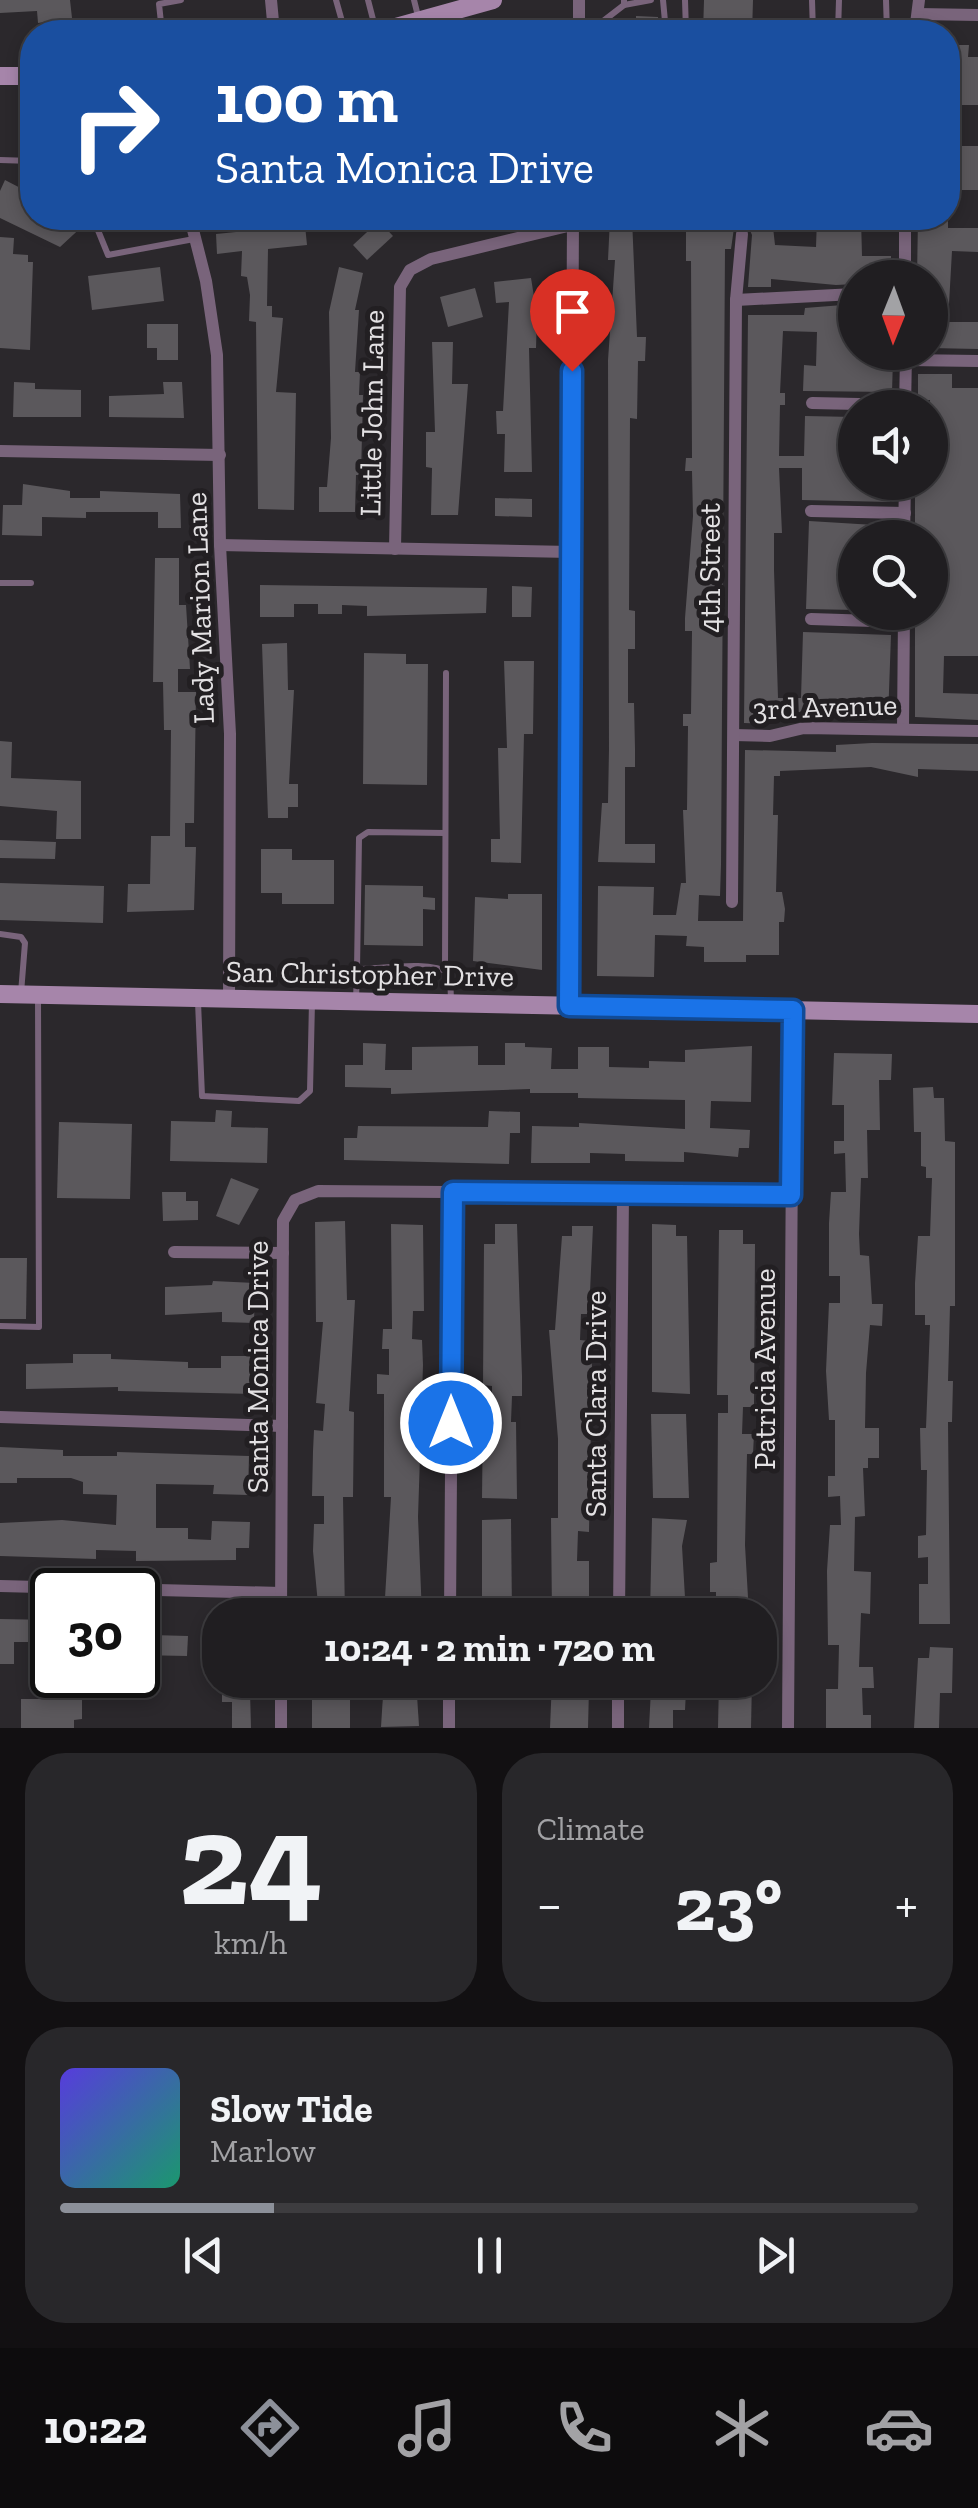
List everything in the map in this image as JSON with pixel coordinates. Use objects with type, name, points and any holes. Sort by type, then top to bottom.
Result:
[{"type":"street","points":[[431,20],[458,5],[493,0]]},
{"type":"street","points":[[918,7],[978,16]]},
{"type":"street","name":"Lady Marion Lane","points":[[193,230],[217,356],[220,545],[230,734],[229,999]]},
{"type":"street","name":"Little John Lane","points":[[395,549],[400,286],[410,270],[431,259],[542,230]]},
{"type":"street","points":[[569,1006],[573,230]]},
{"type":"street","points":[[905,230],[905,260]]},
{"type":"street","name":"4th Street","points":[[732,902],[736,300],[742,234]]},
{"type":"street","points":[[736,300],[838,295]]},
{"type":"street","points":[[948,359],[978,361]]},
{"type":"street","points":[[812,403],[838,404]]},
{"type":"street","points":[[0,451],[220,455]]},
{"type":"street","points":[[904,500],[904,520]]},
{"type":"street","points":[[811,511],[904,513]]},
{"type":"street","points":[[220,545],[571,552]]},
{"type":"street","points":[[811,619],[838,618]]},
{"type":"street","points":[[903,729],[904,630]]},
{"type":"street","name":"3rd Avenue","points":[[734,735],[770,736],[804,728],[978,731]]},
{"type":"street","name":"San Christopher Drive","points":[[0,994],[978,1014]]},
{"type":"street","name":"Patricia Avenue","points":[[788,1728],[793,1010]]},
{"type":"street","points":[[450,1598],[453,1192]]},
{"type":"street","name":"Santa Monica Drive","points":[[281,1598],[283,1253],[288,1208],[304,1194],[791,1195]]},
{"type":"street","name":"Santa Clara Drive","points":[[619,1598],[622,1194]]},
{"type":"street","points":[[174,1252],[283,1253]]},
{"type":"street","points":[[0,1417],[282,1426]]},
{"type":"street","points":[[0,1586],[281,1593]]},
{"type":"street","points":[[281,1698],[281,1728]]},
{"type":"street","points":[[449,1698],[449,1728]]},
{"type":"street","points":[[618,1698],[618,1728]]},
{"type":"lane","points":[[161,20],[159,4],[181,0]]},
{"type":"lane","points":[[599,20],[624,2],[651,0]]},
{"type":"lane","points":[[98,230],[108,255],[195,239]]},
{"type":"lane","points":[[0,583],[31,584]]},
{"type":"lane","points":[[445,969],[446,673]]},
{"type":"lane","points":[[356,1001],[363,834],[445,832]]},
{"type":"lane","points":[[0,934],[20,937],[25,943],[39,1326],[0,1326]]},
{"type":"lane","points":[[357,969],[445,969],[450,973],[451,1004]]},
{"type":"lane","points":[[198,998],[202,1096],[281,1100],[307,1099],[310,1092],[312,1000]]},
{"type":"building","points":[[0,0],[70,0],[72,18],[38,20],[37,11],[0,13]]},
{"type":"building","points":[[704,0],[753,0],[752,20],[703,20]]},
{"type":"building","points":[[636,16],[658,17],[658,20],[636,20]]},
{"type":"building","points":[[960,45],[969,45],[968,57],[978,57],[978,105],[960,105]]},
{"type":"building","points":[[960,146],[978,146],[978,190],[960,190]]},
{"type":"building","points":[[5,180],[20,188],[20,228],[0,218],[0,191]]},
{"type":"building","points":[[978,228],[978,252],[952,251],[948,322],[948,260],[917,260],[918,230]]},
{"type":"building","points":[[25,230],[78,230],[60,247]]},
{"type":"building","points":[[306,230],[307,245],[268,249],[267,306],[272,306],[272,317],[283,318],[276,392],[296,393],[294,510],[258,509],[256,322],[249,321],[250,295],[247,277],[241,276],[242,251],[217,254],[216,234]]},
{"type":"building","points":[[369,230],[387,230],[393,236],[367,260],[353,245]]},
{"type":"building","points":[[609,230],[633,230],[637,337],[646,337],[645,361],[638,361],[637,419],[630,418],[629,610],[635,611],[635,649],[628,649],[628,703],[634,703],[635,767],[625,767],[625,844],[655,844],[655,863],[598,862],[602,803],[608,803],[609,749],[608,360],[615,260],[608,260]]},
{"type":"building","points":[[686,230],[734,230],[731,249],[725,249],[720,896],[699,895],[698,921],[743,921],[745,750],[836,752],[836,745],[978,744],[978,771],[918,769],[918,777],[871,767],[780,771],[780,776],[774,776],[773,815],[778,815],[776,892],[782,892],[785,909],[784,922],[779,922],[779,955],[746,955],[746,962],[704,962],[704,947],[686,946],[687,936],[655,935],[654,977],[597,976],[598,886],[654,887],[653,915],[676,915],[681,883],[686,883],[683,810],[687,810],[688,726],[683,726],[683,714],[691,714],[692,631],[685,631],[685,618],[693,516],[692,471],[685,471],[686,458],[692,458],[691,261],[686,261]]},
{"type":"building","points":[[750,230],[773,230],[775,245],[816,247],[817,230],[861,230],[862,256],[891,256],[891,260],[838,260],[838,285],[771,279],[771,287],[748,287]]},
{"type":"building","points":[[0,237],[14,238],[13,254],[28,255],[28,262],[33,262],[30,350],[0,348]]},
{"type":"building","points":[[160,267],[164,301],[92,310],[88,276]]},
{"type":"building","points":[[339,267],[363,273],[355,310],[359,310],[355,372],[360,372],[359,395],[363,395],[361,475],[356,475],[355,512],[319,512],[319,487],[327,487],[331,438],[329,312]]},
{"type":"building","points":[[531,278],[537,315],[536,348],[529,348],[532,472],[504,472],[505,434],[497,434],[496,411],[503,411],[509,302],[496,303],[494,282]]},
{"type":"building","points":[[475,288],[483,317],[448,327],[440,297]]},
{"type":"building","points":[[838,305],[838,370],[893,370],[892,390],[803,391],[804,365],[816,366],[817,332],[783,331],[780,393],[785,393],[785,405],[780,405],[779,456],[804,456],[805,416],[838,417],[838,500],[890,502],[802,500],[802,468],[779,468],[782,533],[774,533],[778,698],[801,698],[803,632],[891,635],[888,719],[769,711],[769,724],[744,723],[748,315],[804,315],[805,308]]},
{"type":"building","points":[[948,322],[978,322],[978,349],[948,348]]},
{"type":"building","points":[[147,324],[178,324],[178,360],[157,360],[157,348],[147,348]]},
{"type":"building","points":[[432,342],[453,342],[452,384],[468,384],[458,515],[431,515],[432,468],[426,467],[426,432],[435,432]]},
{"type":"building","points":[[918,374],[952,374],[952,388],[978,388],[978,656],[944,656],[943,693],[978,694],[978,720],[915,717],[915,630],[948,630],[948,520],[915,520],[915,500],[948,500],[948,390],[918,390]]},
{"type":"building","points":[[14,382],[35,383],[35,389],[81,390],[81,417],[13,417]]},
{"type":"building","points":[[163,382],[182,382],[184,418],[109,417],[109,396],[164,394]]},
{"type":"building","points":[[23,484],[70,491],[70,498],[100,498],[100,491],[180,494],[181,528],[158,528],[158,512],[86,512],[86,518],[42,517],[42,536],[2,535],[3,505],[22,505]]},
{"type":"building","points":[[495,498],[532,499],[532,517],[495,516]]},
{"type":"building","points":[[809,521],[838,523],[838,610],[806,609]]},
{"type":"building","points":[[155,558],[179,558],[179,605],[186,605],[190,669],[178,669],[178,692],[196,692],[194,823],[185,823],[185,847],[196,847],[194,910],[127,912],[128,884],[150,884],[151,836],[170,836],[171,730],[164,730],[163,682],[153,682]]},
{"type":"building","points":[[260,585],[487,588],[486,613],[367,616],[367,606],[342,605],[342,614],[318,614],[318,604],[294,604],[294,617],[260,617]]},
{"type":"building","points":[[512,586],[532,587],[531,617],[512,617]]},
{"type":"building","points":[[287,643],[288,690],[294,690],[289,784],[298,784],[298,807],[288,807],[288,818],[268,818],[262,644]]},
{"type":"building","points":[[364,653],[406,654],[406,664],[428,664],[427,785],[363,784]]},
{"type":"building","points":[[504,661],[534,661],[533,734],[524,734],[521,863],[491,862],[491,839],[500,839],[498,748],[507,748]]},
{"type":"building","points":[[0,741],[12,742],[11,778],[81,781],[81,839],[56,839],[57,811],[0,806]]},
{"type":"building","points":[[0,840],[56,842],[55,859],[0,858]]},
{"type":"building","points":[[261,849],[292,849],[292,860],[334,860],[334,904],[282,904],[282,893],[261,893]]},
{"type":"building","points":[[0,883],[104,886],[103,923],[0,920]]},
{"type":"building","points":[[365,885],[423,886],[423,897],[435,898],[435,910],[423,909],[423,946],[364,945]]},
{"type":"building","points":[[508,894],[542,894],[542,970],[473,961],[475,897],[508,899]]},
{"type":"building","points":[[363,1043],[386,1044],[385,1070],[412,1070],[412,1047],[478,1046],[478,1065],[505,1065],[505,1043],[525,1043],[525,1047],[552,1048],[551,1069],[578,1069],[578,1047],[609,1047],[609,1067],[649,1068],[649,1061],[685,1062],[685,1050],[752,1046],[751,1102],[711,1101],[710,1128],[750,1130],[749,1148],[739,1148],[738,1157],[684,1152],[684,1162],[625,1161],[625,1154],[590,1153],[590,1163],[531,1163],[532,1126],[579,1127],[579,1123],[685,1129],[685,1100],[578,1098],[578,1093],[530,1093],[530,1089],[391,1094],[391,1088],[345,1087],[345,1065],[363,1065]]},
{"type":"building","points":[[834,1053],[892,1054],[891,1080],[879,1080],[880,1130],[867,1130],[868,1178],[861,1178],[859,1234],[860,1255],[869,1256],[872,1304],[883,1304],[882,1326],[870,1325],[866,1373],[865,1428],[879,1428],[879,1458],[868,1458],[868,1468],[863,1468],[865,1516],[855,1517],[854,1571],[871,1572],[870,1614],[861,1613],[859,1667],[873,1667],[874,1688],[862,1688],[863,1715],[871,1715],[871,1728],[826,1728],[826,1689],[838,1689],[839,1645],[828,1645],[830,1525],[841,1525],[840,1496],[828,1497],[828,1476],[835,1476],[835,1420],[829,1420],[826,1371],[829,1303],[840,1303],[840,1276],[829,1276],[829,1223],[831,1192],[846,1192],[845,1153],[834,1154],[834,1141],[844,1141],[844,1105],[832,1105]]},
{"type":"building","points":[[933,1087],[934,1098],[944,1098],[945,1141],[955,1142],[955,1306],[950,1306],[948,1381],[953,1381],[952,1422],[948,1422],[950,1624],[919,1624],[919,1584],[928,1584],[928,1557],[918,1558],[918,1536],[926,1535],[927,1470],[921,1470],[920,1428],[926,1428],[930,1325],[925,1325],[925,1315],[915,1315],[915,1283],[918,1236],[930,1236],[932,1178],[926,1178],[926,1167],[921,1166],[921,1132],[914,1132],[913,1088]]},
{"type":"building","points":[[216,1110],[232,1111],[231,1127],[268,1128],[267,1163],[170,1161],[171,1121],[215,1122]]},
{"type":"building","points":[[489,1111],[520,1112],[520,1133],[510,1133],[509,1164],[344,1160],[344,1138],[357,1138],[358,1126],[488,1127]]},
{"type":"building","points":[[59,1122],[132,1124],[130,1199],[57,1198]]},
{"type":"building","points":[[231,1178],[259,1189],[239,1225],[216,1216]]},
{"type":"building","points":[[162,1192],[186,1192],[186,1201],[198,1201],[198,1220],[163,1221]]},
{"type":"building","points":[[345,1221],[347,1300],[355,1300],[349,1411],[354,1412],[353,1497],[343,1497],[345,1598],[317,1598],[313,1551],[314,1524],[324,1524],[324,1496],[312,1496],[314,1430],[323,1431],[325,1404],[316,1403],[323,1322],[316,1322],[315,1222]]},
{"type":"building","points":[[391,1224],[423,1225],[424,1311],[413,1311],[412,1339],[422,1340],[423,1365],[418,1517],[421,1598],[385,1598],[391,1497],[384,1497],[384,1394],[377,1394],[377,1374],[389,1375],[389,1349],[382,1349],[383,1329],[392,1329]]},
{"type":"building","points":[[495,1224],[517,1224],[522,1396],[512,1396],[511,1422],[516,1422],[517,1499],[482,1498],[483,1412],[492,1412],[492,1386],[483,1385],[484,1244],[495,1244]]},
{"type":"building","points":[[652,1224],[676,1225],[676,1236],[687,1236],[690,1394],[652,1392]]},
{"type":"building","points":[[572,1226],[593,1226],[589,1314],[581,1314],[580,1340],[590,1341],[592,1367],[589,1532],[578,1531],[577,1561],[589,1561],[589,1598],[552,1598],[551,1518],[558,1518],[558,1439],[549,1330],[555,1330],[562,1236],[572,1236]]},
{"type":"building","points":[[719,1230],[743,1230],[743,1244],[755,1244],[754,1407],[743,1407],[742,1434],[754,1434],[753,1454],[747,1454],[748,1598],[716,1598],[716,1592],[710,1592],[710,1563],[717,1562],[718,1413],[728,1413],[728,1395],[717,1395]]},
{"type":"building","points":[[0,1258],[27,1258],[26,1319],[0,1319]]},
{"type":"building","points":[[213,1281],[255,1283],[254,1323],[222,1322],[222,1312],[165,1315],[165,1287],[212,1285]]},
{"type":"building","points":[[73,1354],[188,1362],[188,1368],[221,1368],[221,1356],[255,1356],[255,1394],[118,1391],[118,1387],[26,1389],[26,1364],[73,1363]]},
{"type":"building","points":[[651,1414],[686,1414],[689,1498],[653,1498]]},
{"type":"building","points":[[0,1447],[63,1450],[63,1456],[117,1456],[117,1452],[249,1456],[248,1495],[213,1494],[214,1485],[156,1484],[156,1528],[188,1528],[188,1539],[211,1540],[212,1521],[250,1522],[249,1548],[236,1548],[236,1560],[136,1561],[136,1551],[96,1550],[96,1559],[0,1556],[0,1523],[62,1520],[116,1525],[117,1495],[83,1494],[83,1482],[71,1478],[17,1478],[17,1483],[0,1483]]},
{"type":"building","points":[[652,1518],[687,1520],[682,1546],[685,1598],[650,1598]]},
{"type":"building","points":[[511,1519],[512,1598],[482,1598],[482,1520]]},
{"type":"building","points":[[0,1619],[30,1620],[30,1642],[14,1642],[14,1664],[0,1664]]},
{"type":"building","points":[[160,1635],[188,1636],[187,1656],[160,1655]]},
{"type":"building","points":[[930,1647],[953,1648],[952,1693],[940,1693],[939,1728],[914,1728],[918,1658],[929,1658]]},
{"type":"building","points":[[222,1698],[250,1698],[251,1728],[232,1728],[232,1702],[222,1702]]},
{"type":"building","points":[[312,1698],[350,1698],[350,1728],[312,1728]]},
{"type":"building","points":[[383,1698],[417,1698],[419,1726],[381,1727]]},
{"type":"building","points":[[551,1698],[589,1698],[588,1728],[550,1728]]},
{"type":"building","points":[[651,1698],[686,1698],[685,1710],[673,1710],[673,1728],[649,1728]]},
{"type":"building","points":[[719,1698],[752,1698],[751,1728],[718,1728]]},
{"type":"building","points":[[21,1699],[82,1699],[82,1719],[74,1720],[74,1728],[21,1728]]},
{"type":"route","points":[[451,1423],[453,1192],[791,1195],[793,1010],[569,1006],[572,371]]}]
